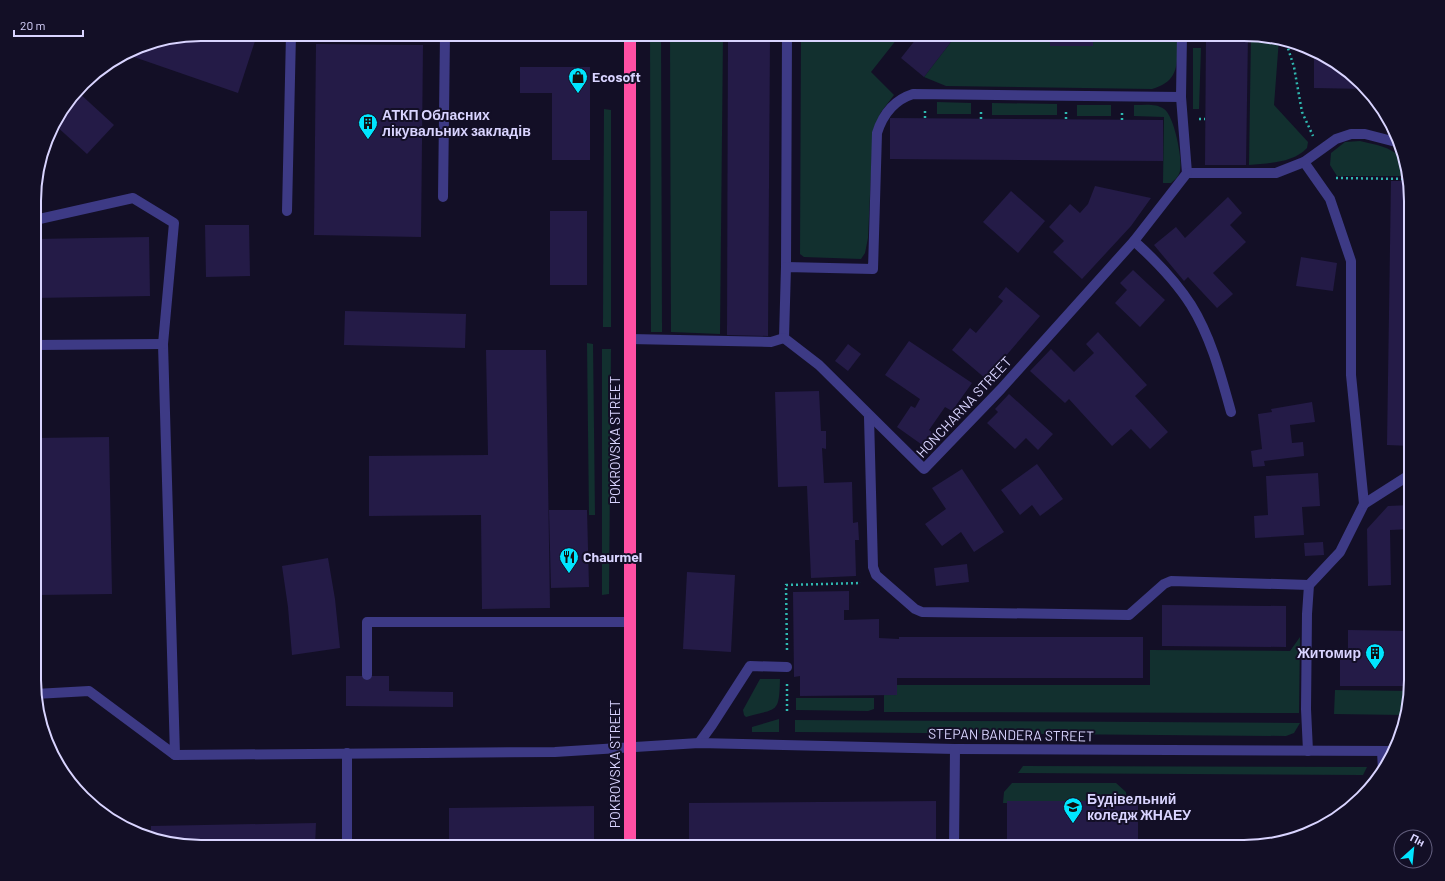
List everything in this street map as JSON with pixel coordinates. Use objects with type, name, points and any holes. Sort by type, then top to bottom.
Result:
[{"type":"highway","name":"POKROVSKA STREET","points":[[630,41],[630,840]]},
{"type":"street","points":[[287,211],[291,41]]},
{"type":"street","points":[[443,197],[445,41]]},
{"type":"street","points":[[630,339],[771,342],[784,338],[786,268],[787,41]]},
{"type":"street","points":[[1182,41],[1181,97],[1187,174],[1276,173],[1304,162],[1336,139],[1351,134],[1365,134],[1392,141]]},
{"type":"street","points":[[786,268],[873,269],[877,133],[886,113],[902,97],[913,94],[1181,97]]},
{"type":"street","points":[[1304,162],[1330,200],[1351,261],[1351,375],[1364,504]]},
{"type":"street","name":"HONCHARNA STREET","points":[[784,338],[819,365],[924,469],[1001,389],[1134,241],[1187,174]]},
{"type":"street","points":[[41,219],[133,198],[174,223],[163,344],[175,755]]},
{"type":"street","points":[[1134,241],[1153,259],[1191,305],[1204,331],[1217,363],[1231,412]]},
{"type":"street","points":[[41,345],[163,344]]},
{"type":"street","points":[[869,416],[873,567],[876,575],[915,609],[922,612],[1129,615],[1164,584],[1171,581],[1309,585]]},
{"type":"street","points":[[1308,751],[1306,709],[1307,614],[1309,585],[1340,552],[1364,504],[1404,478]]},
{"type":"street","points":[[367,675],[367,622],[629,622]]},
{"type":"street","points":[[699,743],[750,666],[787,667]]},
{"type":"street","points":[[41,694],[89,691],[175,755]]},
{"type":"street","name":"STEPAN BANDERA STREET","points":[[175,755],[555,752],[699,743],[955,749],[1388,751]]},
{"type":"street","points":[[954,840],[955,749]]},
{"type":"street","points":[[1382,751],[1382,761]]},
{"type":"street","points":[[347,753],[347,840]]},
{"type":"path","points":[[1287,46],[1294,67],[1302,112],[1320,151]]},
{"type":"path","points":[[1316,178],[1403,179]]},
{"type":"path","points":[[787,711],[786,585],[884,582]]},
{"type":"green space","points":[[650,41],[661,41],[662,332],[651,332]]},
{"type":"green space","points":[[670,41],[723,41],[720,334],[671,332]]},
{"type":"green space","points":[[801,41],[895,41],[871,72],[894,95],[881,112],[873,130],[868,238],[865,253],[861,259],[804,257],[800,254]]},
{"type":"green space","points":[[952,41],[1177,41],[1177,60],[1173,75],[1169,81],[1152,89],[946,86],[924,77]]},
{"type":"green space","points":[[1251,41],[1255,41],[1279,45],[1274,105],[1308,142],[1307,148],[1295,157],[1272,163],[1249,165]]},
{"type":"green space","points":[[1193,48],[1201,48],[1199,109],[1193,109]]},
{"type":"green space","points":[[937,102],[971,103],[971,114],[937,114]]},
{"type":"green space","points":[[992,103],[1057,104],[1057,115],[992,115]]},
{"type":"green space","points":[[1077,105],[1111,105],[1111,116],[1077,116]]},
{"type":"green space","points":[[1134,105],[1157,106],[1161,107],[1168,113],[1177,138],[1181,165],[1179,175],[1171,183],[1163,183],[1164,117],[1134,116]]},
{"type":"green space","points":[[604,109],[611,110],[611,327],[603,327]]},
{"type":"green space","points":[[1360,141],[1382,146],[1393,151],[1398,155],[1402,176],[1337,176],[1330,165],[1331,153],[1345,142]]},
{"type":"green space","points":[[587,343],[593,344],[595,515],[589,515]]},
{"type":"green space","points":[[602,349],[611,349],[609,594],[602,595]]},
{"type":"green space","points":[[1300,637],[1299,713],[884,712],[884,685],[1150,685],[1150,650],[1290,651]]},
{"type":"green space","points":[[760,679],[780,679],[779,698],[777,704],[775,708],[771,710],[746,717],[743,710]]},
{"type":"green space","points":[[1335,690],[1404,691],[1400,715],[1334,714]]},
{"type":"green space","points":[[796,698],[874,698],[874,709],[868,711],[796,710]]},
{"type":"green space","points":[[779,719],[779,732],[752,732],[752,727]]},
{"type":"green space","points":[[795,720],[1300,723],[1294,733],[1286,736],[795,732]]},
{"type":"green space","points":[[1023,766],[1367,767],[1363,775],[1018,773]]},
{"type":"green space","points":[[1012,783],[1116,783],[1126,792],[1127,804],[1003,803],[1004,792]]},
{"type":"building","points":[[255,41],[238,93],[134,57],[135,55],[149,49],[180,42]]},
{"type":"building","points":[[728,41],[770,41],[768,336],[727,335]]},
{"type":"building","points":[[914,41],[952,41],[924,77],[901,58]]},
{"type":"building","points":[[1050,41],[1093,41],[1093,46],[1050,46]]},
{"type":"building","points":[[1206,41],[1248,41],[1246,165],[1205,165]]},
{"type":"building","name":"АТКП Обласних лікувальних закладів","points":[[316,44],[423,45],[421,237],[314,235]]},
{"type":"building","points":[[1314,57],[1333,68],[1358,89],[1314,88]]},
{"type":"building","points":[[520,67],[590,67],[590,160],[552,160],[552,93],[520,93]]},
{"type":"building","points":[[81,95],[114,125],[87,154],[58,128]]},
{"type":"building","points":[[890,118],[1163,120],[1163,161],[890,159]]},
{"type":"building","points":[[1391,181],[1403,181],[1404,446],[1387,445]]},
{"type":"building","points":[[1095,186],[1151,198],[1131,226],[1082,279],[1053,252],[1064,241],[1049,227],[1070,204],[1080,213],[1088,204]]},
{"type":"building","points":[[1011,191],[1045,221],[1018,253],[983,222]]},
{"type":"building","points":[[1228,197],[1242,213],[1230,225],[1246,242],[1213,273],[1233,294],[1217,308],[1188,277],[1184,281],[1154,245],[1176,227],[1185,238]]},
{"type":"building","points":[[550,211],[587,211],[587,285],[550,285]]},
{"type":"building","points":[[205,225],[249,225],[250,276],[206,277]]},
{"type":"building","points":[[149,237],[150,296],[41,298],[41,239]]},
{"type":"building","points":[[1301,257],[1337,263],[1333,291],[1296,286]]},
{"type":"building","points":[[1133,270],[1165,300],[1140,327],[1115,303],[1127,290],[1120,283]]},
{"type":"building","points":[[1006,287],[1040,316],[986,379],[952,350],[970,328],[976,333],[1003,301],[998,297]]},
{"type":"building","points":[[345,311],[466,314],[465,348],[344,345]]},
{"type":"building","points":[[1098,332],[1147,385],[1135,396],[1168,432],[1150,449],[1131,429],[1112,446],[1069,399],[1065,403],[1030,371],[1051,349],[1074,372],[1094,353],[1086,344]]},
{"type":"building","points":[[909,341],[972,383],[952,411],[945,407],[929,430],[937,436],[928,449],[897,427],[911,406],[915,408],[920,399],[885,375]]},
{"type":"building","points":[[848,344],[861,354],[848,371],[835,361]]},
{"type":"building","points":[[486,350],[546,350],[550,608],[482,609],[481,515],[369,516],[369,456],[488,455]]},
{"type":"building","points":[[819,391],[821,431],[826,431],[826,449],[822,448],[824,483],[852,482],[853,523],[858,522],[859,540],[855,540],[856,576],[811,578],[807,486],[778,487],[775,392]]},
{"type":"building","points":[[1009,394],[1053,434],[1038,450],[1026,438],[1015,449],[987,423],[998,412],[995,409]]},
{"type":"building","points":[[1312,402],[1315,422],[1290,425],[1292,443],[1303,442],[1304,456],[1264,461],[1265,466],[1253,467],[1251,451],[1262,449],[1258,414],[1272,412],[1271,409]]},
{"type":"building","points":[[109,437],[112,594],[41,595],[41,438]]},
{"type":"building","points":[[1037,464],[1063,499],[1040,516],[1032,505],[1020,515],[1001,490]]},
{"type":"building","points":[[962,469],[1004,532],[974,552],[961,532],[942,546],[925,524],[946,509],[932,488]]},
{"type":"building","points":[[1318,473],[1320,506],[1302,507],[1304,535],[1255,538],[1254,516],[1268,515],[1266,476]]},
{"type":"building","points":[[1404,505],[1404,529],[1390,530],[1391,585],[1368,586],[1367,529],[1388,506]]},
{"type":"building","points":[[549,510],[587,510],[589,587],[551,588]]},
{"type":"building","points":[[1323,542],[1324,555],[1305,556],[1304,543]]},
{"type":"building","points":[[328,558],[335,599],[340,648],[292,655],[288,607],[282,566]]},
{"type":"building","points":[[967,564],[969,582],[936,586],[934,568]]},
{"type":"building","points":[[687,572],[735,575],[731,652],[683,649]]},
{"type":"building","points":[[849,591],[849,610],[844,610],[844,620],[879,619],[879,638],[1143,637],[1143,678],[897,678],[897,695],[800,696],[800,676],[794,677],[793,592]]},
{"type":"building","points":[[1162,605],[1286,606],[1286,647],[1162,646]]},
{"type":"building","name":"Житомир","points":[[1348,630],[1404,631],[1404,686],[1340,686],[1340,653],[1348,653]]},
{"type":"building","points":[[346,676],[389,676],[389,691],[453,692],[453,707],[346,706]]},
{"type":"building","points":[[936,801],[936,840],[689,840],[689,803]]},
{"type":"building","name":"Будівельний коледж ЖНАЕУ","points":[[1007,801],[1138,801],[1138,840],[1007,840]]},
{"type":"building","points":[[594,806],[594,840],[449,840],[449,808]]},
{"type":"building","points":[[316,823],[315,840],[190,840],[151,833],[151,826]]},
{"type":"place","name":"Ecosoft","points":[[578,94]]},
{"type":"place","name":"АТКП Обласних лікувальних закладів","points":[[368,140]]},
{"type":"place","name":"Chaurmel","points":[[569,574]]},
{"type":"place","name":"Житомир","points":[[1375,670]]},
{"type":"place","name":"Будівельний коледж ЖНАЕУ","points":[[1073,824]]}]
